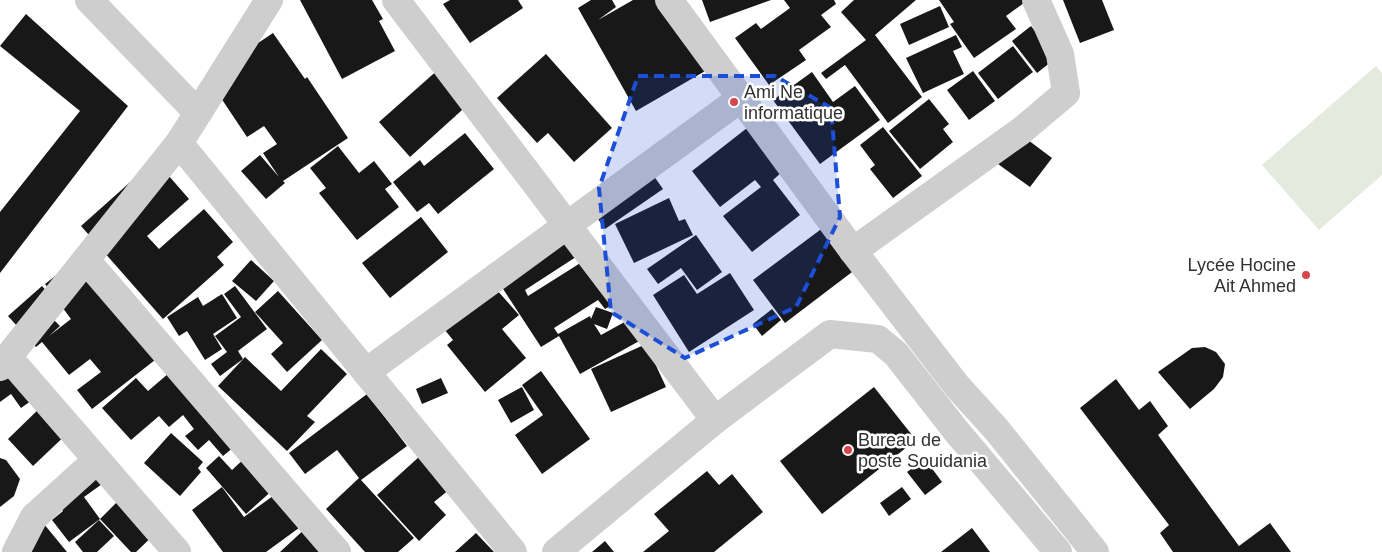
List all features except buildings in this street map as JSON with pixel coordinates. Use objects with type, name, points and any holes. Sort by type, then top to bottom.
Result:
[{"type":"street","points":[[89,0],[198,113]]},
{"type":"street","points":[[177,552],[98,460],[4,362],[179,143],[269,0]]},
{"type":"street","points":[[396,0],[715,420]]},
{"type":"street","points":[[669,0],[853,251],[957,386],[996,429],[1095,552]]},
{"type":"street","points":[[853,251],[1021,131],[1066,93],[1060,54],[1036,0]]},
{"type":"street","points":[[366,372],[740,99]]},
{"type":"street","points":[[179,143],[366,372],[502,548]]},
{"type":"street","points":[[86,260],[337,552]]},
{"type":"street","points":[[556,552],[715,420],[830,334],[878,338],[896,354],[957,432],[1058,552]]},
{"type":"street","points":[[16,552],[34,517],[98,460]]},
{"type":"highlighted area","points":[[638,76],[775,76],[831,108],[840,217],[796,307],[685,358],[611,312],[599,188]]},
{"type":"shaded area","points":[[1376,66],[1382,73],[1382,175],[1319,230],[1262,165]]},
{"type":"place","name":"Ami Ne informatique","points":[[734,102]]},
{"type":"place","name":"Lycée Hocine Ait Ahmed","points":[[1306,275]]},
{"type":"place","name":"Bureau de poste Souidania","points":[[848,450]]}]
